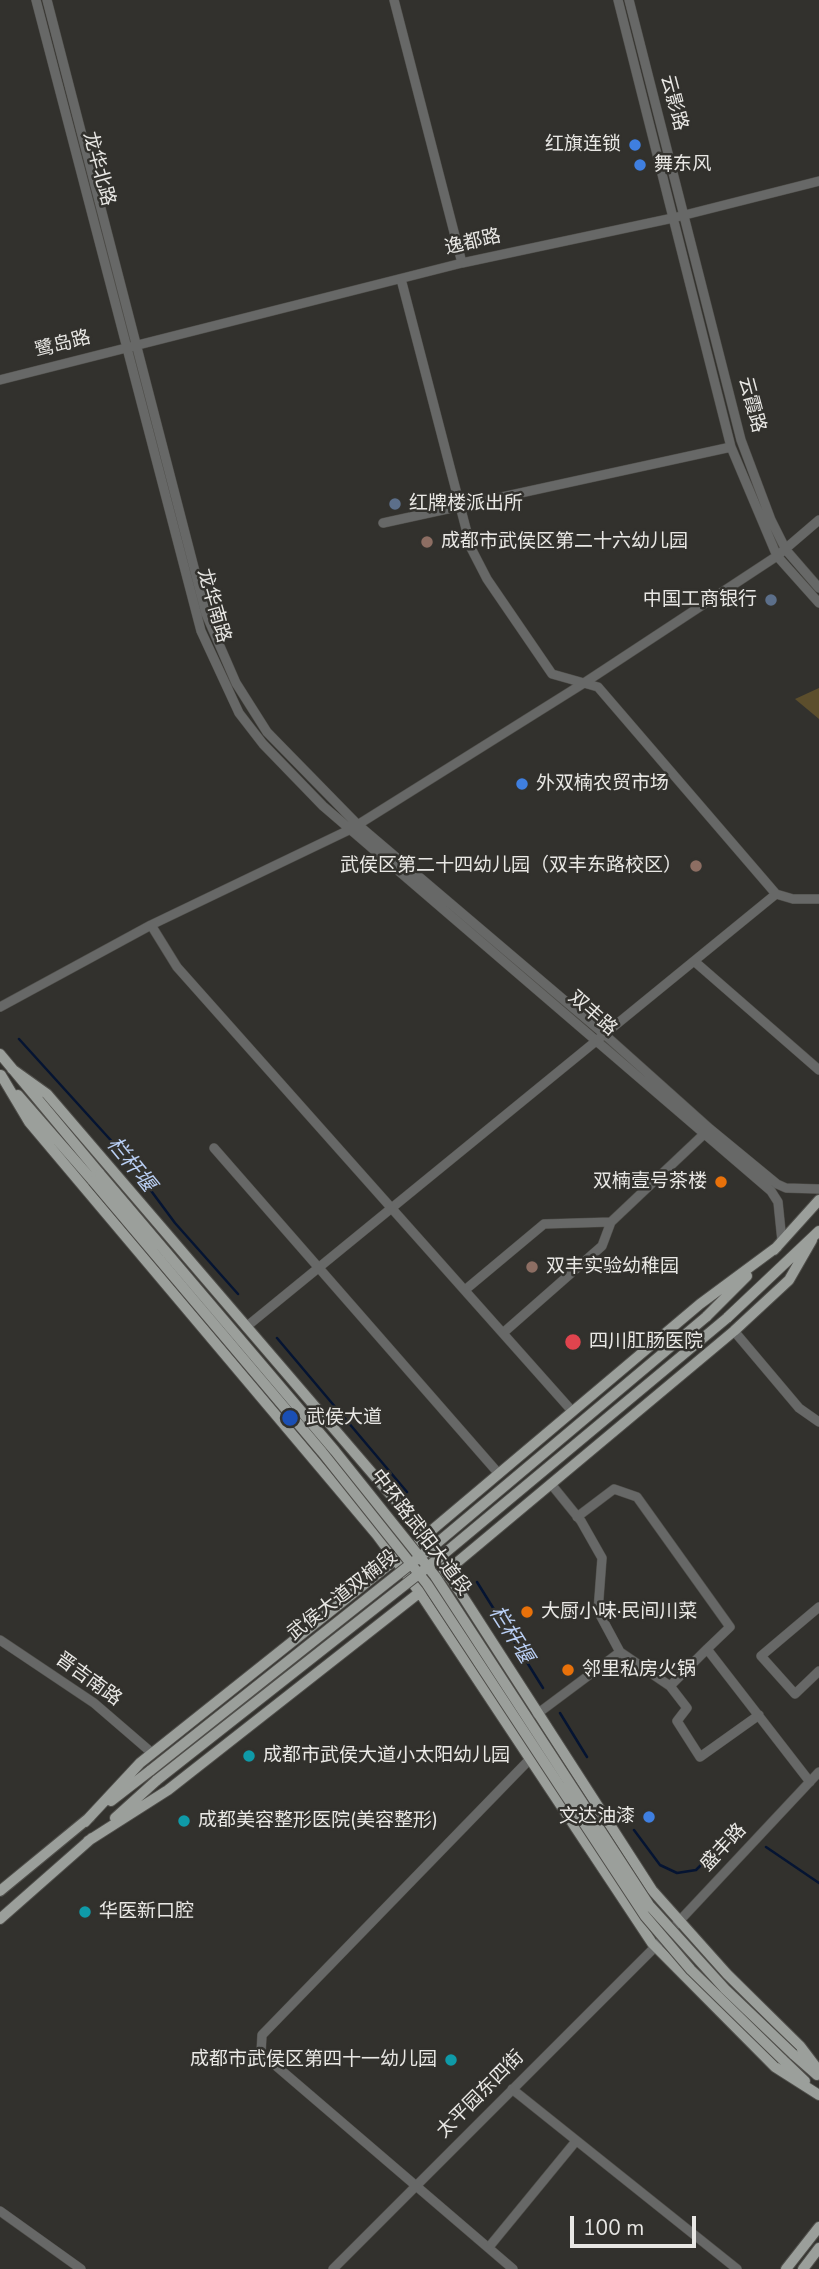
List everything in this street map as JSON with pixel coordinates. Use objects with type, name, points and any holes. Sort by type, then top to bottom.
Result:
[{"type":"main road","name":"中环路武阳大道段","points":[[0,1054],[96,1177],[427,1584],[645,1916],[691,1970],[819,2095]]},
{"type":"main road","points":[[12,1069],[47,1094],[396,1501],[446,1572],[652,1890],[726,1974],[800,2046],[819,2071]]},
{"type":"main road","name":"中环路武阳大道段","points":[[0,1075],[96,1177],[335,1451],[435,1576],[649,1905],[725,1989],[819,2077]]},
{"type":"main road","points":[[0,1075],[29,1122],[396,1560],[655,1947],[775,2067],[819,2095]]},
{"type":"main road","name":"武侯大道双楠段","points":[[0,1919],[88,1841],[154,1775],[436,1544],[706,1317],[819,1200]]},
{"type":"main road","points":[[88,1841],[168,1790],[446,1572],[734,1331],[789,1280],[815,1236]]},
{"type":"main road","name":"武侯大道双楠段","points":[[0,1891],[85,1822],[154,1775],[439,1558],[727,1318],[815,1236]]},
{"type":"main road","points":[[85,1822],[152,1753],[396,1560],[700,1304],[779,1244]]},
{"type":"main road","points":[[786,2269],[819,2227]]},
{"type":"main road","points":[[803,2269],[819,2248]]},
{"type":"street","name":"龙华北路","points":[[36,0],[131,346]]},
{"type":"street","name":"龙华北路","points":[[47,0],[131,346]]},
{"type":"street","points":[[394,0],[462,263]]},
{"type":"street","points":[[618,0],[731,447],[777,556],[819,603]]},
{"type":"street","name":"云影路","points":[[629,0],[684,215]]},
{"type":"street","name":"逸都路","points":[[131,346],[462,263],[673,218],[819,181]]},
{"type":"street","name":"云霞路","points":[[684,215],[741,440],[771,520],[786,550],[819,588]]},
{"type":"street","points":[[401,279],[476,561],[552,674],[598,687],[776,894],[793,899],[819,899]]},
{"type":"street","name":"鹭岛路","points":[[0,380],[131,346]]},
{"type":"street","name":"龙华南路","points":[[131,346],[219,650],[267,732],[354,827]]},
{"type":"street","points":[[383,523],[731,447]]},
{"type":"street","points":[[0,1007],[151,925],[354,827],[584,683],[777,556],[819,520]]},
{"type":"street","name":"双丰路","points":[[354,827],[604,1034],[777,1184],[786,1188],[819,1189]]},
{"type":"street","name":"双丰路","points":[[354,827],[703,1135],[771,1191],[778,1202],[779,1244]]},
{"type":"street","points":[[246,1327],[776,894]]},
{"type":"street","points":[[151,925],[177,967],[572,1412]]},
{"type":"street","points":[[694,961],[819,1070]]},
{"type":"street","points":[[503,1333],[602,1246],[611,1222],[703,1135]]},
{"type":"street","points":[[214,1149],[499,1474]]},
{"type":"street","points":[[465,1290],[544,1224],[611,1222]]},
{"type":"street","points":[[734,1331],[799,1408],[819,1422]]},
{"type":"street","points":[[551,1484],[577,1517],[602,1558],[598,1611],[620,1652],[670,1686],[687,1708],[677,1721],[700,1757],[759,1715]]},
{"type":"street","points":[[577,1517],[614,1489],[637,1497],[730,1627],[670,1686]]},
{"type":"street","points":[[819,1607],[761,1656],[795,1694],[819,1671]]},
{"type":"street","name":"晋吉南路","points":[[0,1640],[94,1703],[152,1753]]},
{"type":"street","points":[[707,1649],[810,1782]]},
{"type":"street","points":[[537,1714],[620,1652]]},
{"type":"street","points":[[513,2269],[261,2053],[262,2035],[530,1759]]},
{"type":"street","name":"盛丰路","points":[[655,1947],[819,1772]]},
{"type":"street","name":"太平园东四街","points":[[333,2269],[655,1947]]},
{"type":"street","points":[[512,2089],[737,2269]]},
{"type":"street","points":[[489,2247],[576,2141]]},
{"type":"street","points":[[0,2211],[80,2269]]},
{"type":"shaded area","points":[[819,688],[819,719],[795,699]]},
{"type":"waterway","name":"栏杆堰","points":[[19,1039],[126,1157],[175,1223],[238,1294]]},
{"type":"waterway","name":"栏杆堰","points":[[277,1338],[407,1492]]},
{"type":"waterway","name":"栏杆堰","points":[[477,1582],[543,1688]]},
{"type":"waterway","name":"栏杆堰","points":[[560,1713],[587,1757]]},
{"type":"waterway","name":"栏杆堰","points":[[634,1830],[660,1865],[677,1873],[696,1870],[720,1846]]},
{"type":"waterway","name":"栏杆堰","points":[[766,1847],[819,1883]]},
{"type":"place","name":"红旗连锁","points":[[635,145]]},
{"type":"place","name":"舞东风","points":[[640,165]]},
{"type":"place","name":"红牌楼派出所","points":[[395,504]]},
{"type":"place","name":"成都市武侯区第二十六幼儿园","points":[[427,542]]},
{"type":"place","name":"中国工商银行","points":[[771,600]]},
{"type":"place","name":"外双楠农贸市场","points":[[522,784]]},
{"type":"place","name":"武侯区第二十四幼儿园（双丰东路校区）","points":[[696,866]]},
{"type":"place","name":"双楠壹号茶楼","points":[[721,1182]]},
{"type":"place","name":"双丰实验幼稚园","points":[[532,1267]]},
{"type":"place","name":"四川肛肠医院","points":[[573,1342]]},
{"type":"place","name":"武侯大道","points":[[290,1418]]},
{"type":"place","name":"大厨小味·民间川菜","points":[[527,1612]]},
{"type":"place","name":"邻里私房火锅","points":[[568,1670]]},
{"type":"place","name":"成都市武侯大道小太阳幼儿园","points":[[249,1756]]},
{"type":"place","name":"文达油漆","points":[[649,1817]]},
{"type":"place","name":"成都美容整形医院(美容整形)","points":[[184,1821]]},
{"type":"place","name":"华医新口腔","points":[[85,1912]]},
{"type":"place","name":"成都市武侯区第四十一幼儿园","points":[[451,2060]]}]
